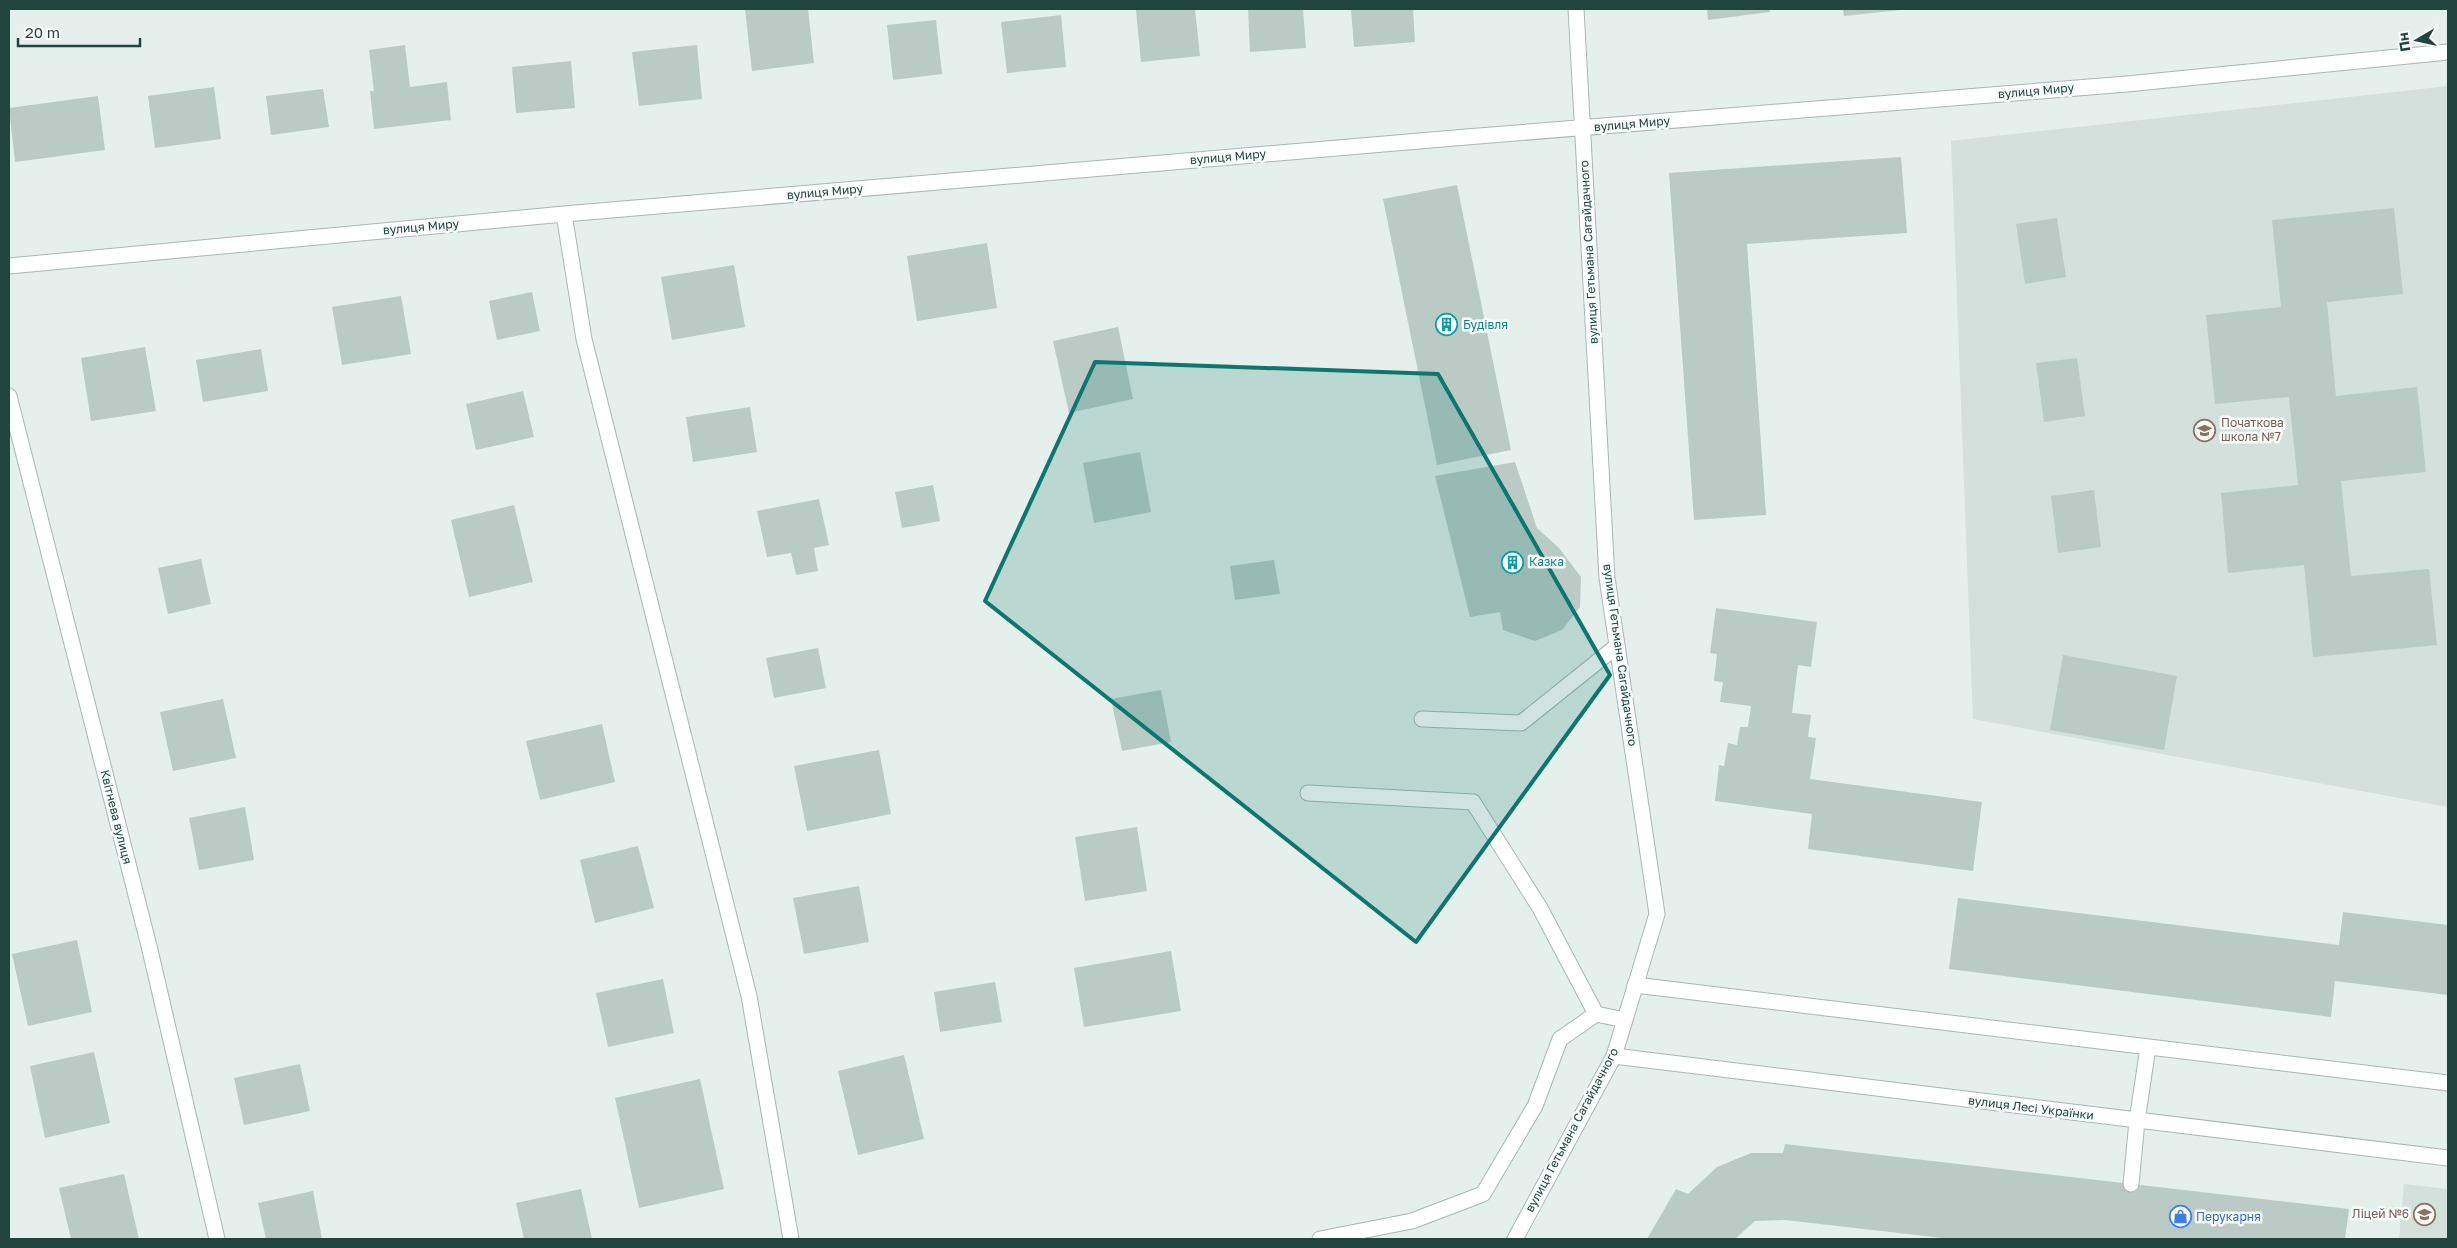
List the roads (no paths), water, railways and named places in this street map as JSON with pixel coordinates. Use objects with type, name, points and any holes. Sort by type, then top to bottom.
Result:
[{"type":"street","name":"вулиця Гетьмана Сагайдачного","points":[[1515,1239],[1614,1056],[1657,914],[1607,578],[1576,9]]},
{"type":"street","name":"вулиця Миру","points":[[9,266],[564,214],[2127,84],[2448,52]]},
{"type":"street","points":[[564,214],[584,339],[749,996],[791,1239]]},
{"type":"street","name":"Квітнева вулиця","points":[[9,396],[150,950],[217,1239]]},
{"type":"street","points":[[1422,719],[1521,723],[1617,646]]},
{"type":"street","points":[[1308,793],[1473,802],[1540,908],[1596,1014]]},
{"type":"street","points":[[1635,985],[2448,1083]]},
{"type":"street","points":[[1320,1239],[1412,1221],[1483,1194],[1535,1106],[1560,1038],[1596,1014],[1625,1020]]},
{"type":"street","points":[[2131,1184],[2136,1121],[2148,1047]]},
{"type":"street","name":"вулиця Лесі Українки","points":[[1614,1056],[2448,1158]]},
{"type":"place","name":"Будівля","points":[[1447,325]]},
{"type":"place","name":"Початкова школа №7","points":[[2205,430]]},
{"type":"place","name":"Казка","points":[[1513,562]]},
{"type":"place","name":"Ліцей №6","points":[[2425,1214]]},
{"type":"place","name":"Перукарня","points":[[2180,1217]]}]
